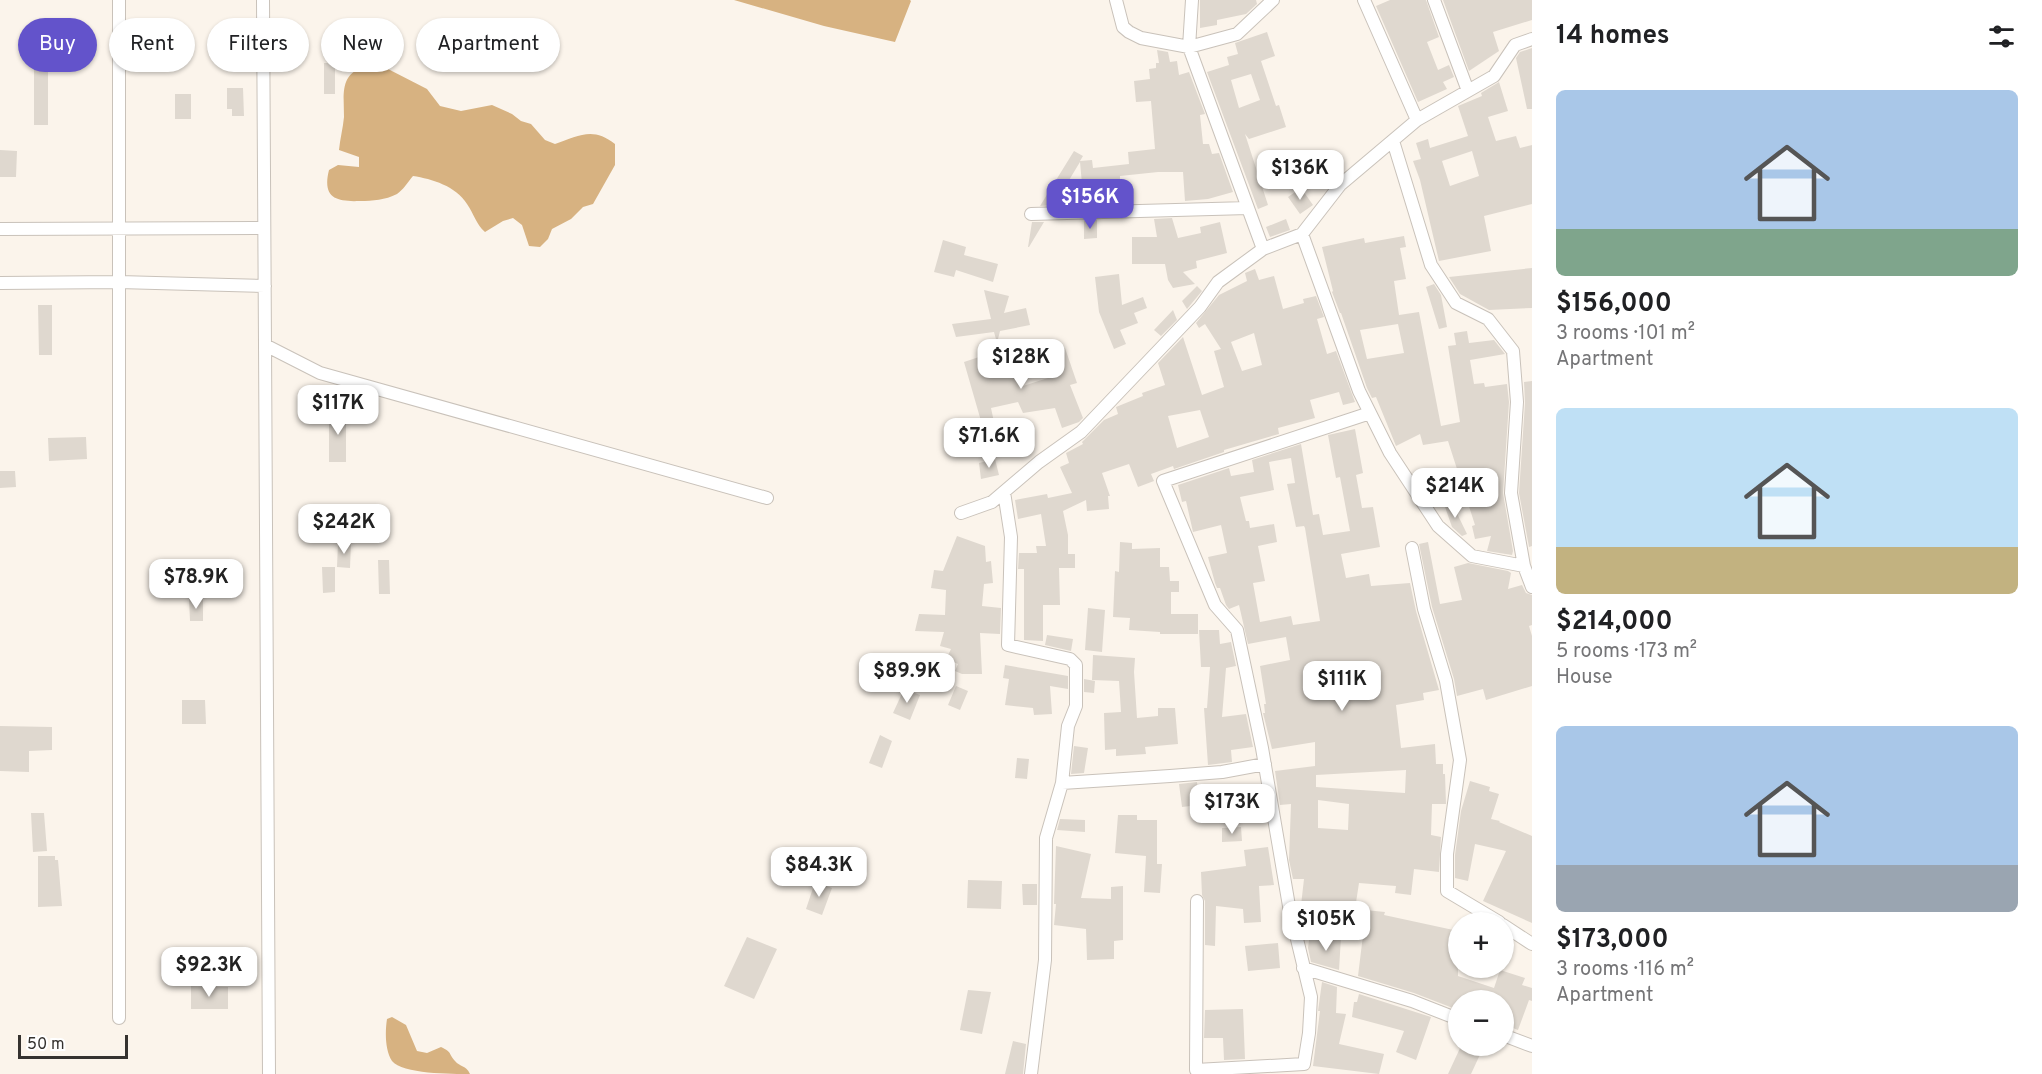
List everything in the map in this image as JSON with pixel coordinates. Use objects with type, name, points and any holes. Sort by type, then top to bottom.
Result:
[{"type":"street","points":[[119,0],[119,1018]]},
{"type":"street","points":[[263,0],[269,1074]]},
{"type":"street","points":[[1116,0],[1123,27],[1129,32],[1141,38],[1189,47],[1237,34],[1274,0]]},
{"type":"street","points":[[1192,0],[1189,47],[1263,249]]},
{"type":"street","points":[[1364,0],[1417,120]]},
{"type":"street","points":[[1434,0],[1468,91]]},
{"type":"street","points":[[961,513],[992,502],[1039,462],[1081,432],[1200,307],[1218,282],[1263,249],[1302,234],[1340,185],[1417,120],[1494,76],[1515,45],[1532,39]]},
{"type":"street","points":[[1393,141],[1431,265],[1456,303],[1488,319],[1513,351],[1517,402],[1511,493],[1524,566],[1532,588]]},
{"type":"street","points":[[1031,214],[1248,208]]},
{"type":"street","points":[[0,229],[264,228]]},
{"type":"street","points":[[1302,234],[1359,391],[1390,453],[1438,526],[1472,556],[1524,566]]},
{"type":"street","points":[[0,283],[119,282],[265,286]]},
{"type":"street","points":[[265,345],[320,373],[767,498]]},
{"type":"street","points":[[1197,901],[1196,1070],[1304,1065],[1310,1033],[1311,997],[1289,906],[1265,764],[1237,630],[1215,605],[1163,481],[1370,413]]},
{"type":"street","points":[[1004,492],[1011,537],[1008,645],[1070,659],[1076,665],[1076,706],[1068,726],[1062,783],[1046,838],[1045,960],[1031,1074]]},
{"type":"street","points":[[1412,549],[1424,609],[1446,681],[1461,760],[1447,854],[1447,891],[1481,912]]},
{"type":"street","points":[[1062,783],[1170,777],[1265,764]]},
{"type":"street","points":[[1514,932],[1532,944]]},
{"type":"street","points":[[1303,968],[1448,1014]]},
{"type":"street","points":[[1514,1039],[1532,1046]]},
{"type":"shaded area","points":[[734,0],[911,1],[895,42],[824,26]]},
{"type":"shaded area","points":[[354,72],[394,72],[427,89],[440,106],[461,111],[492,105],[531,124],[545,140],[555,144],[585,134],[600,135],[615,144],[615,165],[593,204],[583,207],[571,219],[552,229],[548,239],[540,247],[529,246],[522,225],[513,218],[485,232],[457,192],[428,179],[413,176],[399,192],[383,199],[344,201],[338,199],[329,192],[327,179],[329,170],[338,165],[359,167],[359,157],[339,150],[344,117],[345,86]]},
{"type":"shaded area","points":[[392,1017],[406,1025],[417,1051],[427,1053],[441,1047],[470,1074],[416,1071],[397,1065],[390,1057],[386,1041],[387,1019]]},
{"type":"building","points":[[1200,0],[1256,0],[1257,4],[1246,14],[1217,20],[1217,25],[1200,28]]},
{"type":"building","points":[[1390,0],[1426,0],[1439,37],[1427,42],[1438,70],[1449,65],[1454,77],[1443,82],[1447,89],[1418,102],[1376,6]]},
{"type":"building","points":[[1443,0],[1532,0],[1532,20],[1493,32],[1499,51],[1469,71]]},
{"type":"building","points":[[1267,32],[1275,56],[1261,61],[1276,106],[1279,105],[1286,127],[1249,139],[1245,134],[1268,205],[1258,209],[1207,72],[1229,65],[1227,57],[1238,54],[1235,43]],"holes":[[[1251,74],[1260,100],[1239,108],[1231,80]]]},
{"type":"building","points":[[1532,48],[1532,109],[1527,109],[1516,58],[1520,52]]},
{"type":"building","points":[[1157,50],[1168,52],[1170,62],[1177,61],[1179,75],[1189,72],[1205,114],[1200,115],[1203,144],[1209,144],[1212,154],[1219,153],[1233,192],[1208,199],[1185,201],[1183,172],[1120,176],[1120,180],[1082,184],[1080,162],[1054,205],[1040,206],[1074,151],[1083,156],[1080,161],[1092,160],[1093,168],[1129,164],[1128,152],[1155,149],[1151,101],[1136,102],[1134,81],[1150,79],[1149,69],[1156,68],[1156,63],[1159,63]]},
{"type":"building","points":[[34,72],[48,72],[48,125],[34,125]]},
{"type":"building","points":[[324,72],[335,72],[335,94],[324,94]]},
{"type":"building","points":[[1499,82],[1508,111],[1488,117],[1496,141],[1516,136],[1520,148],[1532,145],[1532,204],[1484,216],[1491,251],[1439,261],[1420,180],[1413,161],[1421,159],[1416,143],[1428,139],[1430,148],[1468,136],[1458,106],[1482,96],[1481,93]],"holes":[[[1472,151],[1479,176],[1450,186],[1442,161]]]},
{"type":"building","points":[[227,88],[243,88],[244,116],[232,116],[232,109],[227,109]]},
{"type":"building","points":[[175,94],[191,94],[191,119],[175,119]]},
{"type":"building","points":[[0,150],[17,151],[16,177],[0,177]]},
{"type":"building","points":[[1301,188],[1313,205],[1300,214],[1288,197]]},
{"type":"building","points":[[1172,218],[1178,238],[1201,233],[1200,227],[1220,222],[1227,253],[1196,261],[1197,268],[1183,272],[1195,284],[1173,288],[1168,280],[1165,264],[1132,264],[1132,237],[1157,237],[1154,219]]},
{"type":"building","points":[[1286,219],[1290,230],[1270,237],[1266,227]]},
{"type":"building","points":[[1097,220],[1097,238],[1084,239],[1084,221]]},
{"type":"building","points":[[1032,222],[1044,222],[1028,247]]},
{"type":"building","points":[[1404,236],[1406,247],[1400,248],[1406,279],[1394,281],[1399,315],[1419,312],[1441,426],[1460,422],[1448,346],[1456,345],[1454,333],[1467,331],[1469,343],[1494,340],[1505,354],[1470,360],[1474,384],[1484,383],[1485,387],[1507,384],[1509,402],[1503,493],[1512,555],[1487,551],[1491,536],[1475,539],[1472,526],[1475,525],[1448,441],[1423,445],[1420,434],[1396,446],[1376,397],[1372,398],[1367,388],[1332,292],[1322,247],[1364,238],[1365,243]],"holes":[[[1398,324],[1404,353],[1367,359],[1360,330]]]},
{"type":"building","points":[[943,240],[966,247],[964,255],[998,264],[993,282],[956,270],[954,277],[934,272]]},
{"type":"building","points":[[1532,268],[1532,308],[1489,310],[1460,294],[1449,277]]},
{"type":"building","points":[[1255,269],[1259,280],[1274,276],[1283,309],[1304,303],[1303,299],[1316,296],[1324,317],[1317,319],[1327,354],[1336,351],[1355,402],[1343,405],[1339,392],[1310,400],[1315,418],[1278,428],[1279,434],[1224,450],[1224,452],[1174,469],[1173,466],[1151,474],[1154,481],[1138,487],[1129,464],[1102,473],[1110,496],[1108,496],[1109,509],[1087,511],[1086,500],[1063,511],[1068,535],[1068,554],[1075,554],[1075,568],[1059,568],[1060,605],[1043,605],[1043,641],[1024,640],[1024,569],[1018,569],[1019,553],[1037,553],[1036,546],[1046,546],[1041,514],[1018,519],[1015,500],[1047,494],[1048,498],[1072,493],[1060,467],[1069,463],[1066,453],[1083,444],[1082,442],[1104,420],[1118,414],[1116,407],[1143,396],[1142,393],[1165,385],[1158,363],[1183,337],[1202,395],[1224,387],[1214,351],[1221,349],[1205,324],[1199,328],[1196,323],[1219,295],[1247,281],[1245,273]],"holes":[[[1254,333],[1262,365],[1242,371],[1231,342]],[[1200,410],[1209,437],[1177,448],[1168,416]]]},
{"type":"building","points":[[1119,274],[1122,305],[1143,297],[1147,308],[1134,313],[1138,323],[1120,330],[1126,344],[1114,349],[1099,312],[1095,277]]},
{"type":"building","points":[[1434,284],[1441,295],[1447,327],[1439,329],[1426,287]]},
{"type":"building","points":[[1197,286],[1202,291],[1187,309],[1182,301]]},
{"type":"building","points":[[984,290],[1009,296],[1004,313],[1026,308],[1030,325],[1000,331],[997,343],[994,332],[956,337],[952,324],[991,319]]},
{"type":"building","points":[[38,305],[52,305],[52,355],[39,355]]},
{"type":"building","points":[[1173,310],[1177,320],[1161,336],[1154,330]]},
{"type":"building","points":[[1065,348],[1077,383],[1070,385],[1083,418],[1079,422],[1062,428],[1055,408],[1023,413],[1018,402],[991,408],[997,436],[989,438],[988,450],[975,452],[976,437],[980,437],[981,421],[964,362],[988,354],[990,358],[1014,352],[1023,386],[1051,377],[1044,355]]},
{"type":"building","points":[[1532,381],[1532,546],[1529,547],[1519,493],[1525,403],[1524,382]]},
{"type":"building","points":[[329,411],[346,411],[346,462],[329,462]]},
{"type":"building","points":[[1025,426],[1031,447],[1013,452],[1007,432]]},
{"type":"building","points":[[1355,429],[1363,473],[1356,475],[1362,508],[1373,507],[1380,547],[1341,554],[1346,578],[1369,574],[1371,586],[1410,583],[1439,690],[1423,693],[1424,700],[1396,705],[1401,748],[1435,744],[1436,764],[1443,764],[1443,774],[1445,774],[1446,804],[1432,804],[1431,835],[1441,837],[1439,872],[1414,869],[1411,895],[1395,893],[1396,886],[1359,883],[1355,909],[1385,912],[1384,915],[1448,929],[1448,978],[1464,978],[1494,988],[1497,978],[1514,978],[1514,974],[1525,978],[1522,985],[1532,988],[1532,1001],[1529,1000],[1518,1030],[1514,1028],[1514,990],[1448,990],[1448,1006],[1358,976],[1364,927],[1301,922],[1304,879],[1293,879],[1289,860],[1291,804],[1280,805],[1275,771],[1315,766],[1315,742],[1272,749],[1263,713],[1265,713],[1264,704],[1266,704],[1260,666],[1290,660],[1286,637],[1248,644],[1239,605],[1229,609],[1226,605],[1220,588],[1217,588],[1215,583],[1208,557],[1227,553],[1221,525],[1193,532],[1186,501],[1182,502],[1178,485],[1229,468],[1231,476],[1254,472],[1252,460],[1301,444],[1313,515],[1319,514],[1323,535],[1350,531],[1340,477],[1336,478],[1328,435]],"holes":[[[1291,458],[1295,483],[1287,484],[1296,527],[1304,526],[1305,528],[1320,621],[1293,625],[1291,616],[1260,622],[1253,583],[1265,581],[1258,546],[1277,542],[1274,524],[1250,528],[1240,497],[1274,490],[1269,462]],[[1406,770],[1405,793],[1316,787],[1316,775]],[[1318,800],[1349,804],[1348,830],[1318,828]]]},
{"type":"building","points":[[86,437],[87,459],[49,461],[48,438]]},
{"type":"building","points":[[995,459],[999,475],[981,479],[979,463]]},
{"type":"building","points":[[0,471],[15,471],[16,487],[0,488]]},
{"type":"building","points":[[1451,501],[1467,534],[1462,536],[1452,527],[1444,504]]},
{"type":"building","points":[[957,536],[985,546],[986,562],[991,561],[993,583],[984,584],[982,606],[1001,608],[1000,634],[980,633],[982,674],[962,674],[955,671],[958,664],[946,659],[951,649],[940,646],[944,632],[915,631],[919,614],[945,615],[946,590],[931,588],[934,570],[943,571]]},
{"type":"building","points":[[1120,542],[1132,543],[1132,549],[1160,548],[1160,567],[1169,567],[1170,581],[1179,581],[1179,592],[1171,592],[1171,614],[1198,614],[1198,634],[1160,634],[1160,632],[1129,630],[1130,618],[1113,617],[1115,571],[1119,572]]},
{"type":"building","points":[[1428,542],[1440,604],[1462,600],[1454,567],[1468,563],[1508,571],[1511,573],[1508,589],[1522,585],[1526,593],[1532,595],[1532,625],[1529,626],[1532,636],[1532,686],[1486,700],[1483,689],[1457,696],[1432,607],[1419,544]]},
{"type":"building","points":[[338,543],[351,543],[350,568],[337,567]]},
{"type":"building","points":[[378,560],[389,560],[390,594],[379,594]]},
{"type":"building","points":[[322,567],[335,567],[335,592],[323,593]]},
{"type":"building","points":[[189,599],[203,599],[203,621],[190,621]]},
{"type":"building","points":[[1088,608],[1105,610],[1102,652],[1085,650]]},
{"type":"building","points":[[1199,630],[1219,630],[1220,644],[1231,642],[1236,666],[1226,668],[1222,717],[1246,714],[1253,747],[1231,750],[1232,762],[1208,765],[1204,708],[1207,708],[1210,667],[1201,667]]},
{"type":"building","points":[[1047,635],[1073,639],[1071,651],[1045,645]]},
{"type":"building","points":[[1093,655],[1135,658],[1137,718],[1158,716],[1158,708],[1175,708],[1178,744],[1145,747],[1146,754],[1116,756],[1116,749],[1105,750],[1104,713],[1121,712],[1119,681],[1092,680]]},
{"type":"building","points":[[1005,665],[1068,676],[1068,689],[1050,686],[1052,714],[1034,715],[1033,708],[1005,705],[1009,679],[1003,678]]},
{"type":"building","points":[[1084,679],[1095,681],[1094,693],[1084,692]]},
{"type":"building","points":[[956,686],[968,691],[960,710],[948,705]]},
{"type":"building","points":[[904,689],[920,695],[910,720],[893,713]]},
{"type":"building","points":[[182,700],[205,700],[206,724],[182,724]]},
{"type":"building","points":[[0,726],[52,727],[52,750],[29,751],[29,772],[0,771]]},
{"type":"building","points":[[880,735],[892,741],[882,768],[869,763]]},
{"type":"building","points":[[1074,746],[1088,748],[1084,773],[1071,774]]},
{"type":"building","points":[[1017,758],[1029,759],[1027,779],[1015,778]]},
{"type":"building","points":[[1470,781],[1490,787],[1489,791],[1499,794],[1491,819],[1532,836],[1532,923],[1514,915],[1514,912],[1508,912],[1483,901],[1506,851],[1475,844],[1468,881],[1455,878],[1455,855],[1461,811]]},
{"type":"building","points":[[1197,782],[1199,805],[1182,807],[1179,784]]},
{"type":"building","points":[[31,813],[44,813],[47,851],[33,852]]},
{"type":"building","points":[[1118,815],[1137,815],[1137,820],[1157,820],[1157,864],[1162,864],[1160,893],[1144,892],[1146,856],[1115,853]]},
{"type":"building","points":[[1060,819],[1085,820],[1085,832],[1057,830]]},
{"type":"building","points":[[1241,827],[1242,841],[1222,842],[1222,828]]},
{"type":"building","points":[[1056,846],[1091,854],[1081,898],[1111,899],[1111,887],[1123,886],[1123,940],[1114,941],[1114,959],[1087,960],[1086,929],[1054,925]]},
{"type":"building","points":[[1268,847],[1274,885],[1259,886],[1261,922],[1244,923],[1243,909],[1216,906],[1215,946],[1205,945],[1205,901],[1202,895],[1201,872],[1246,866],[1244,850]]},
{"type":"building","points":[[38,856],[55,856],[55,860],[58,860],[62,906],[38,907]]},
{"type":"building","points":[[968,880],[1002,881],[1001,909],[967,908]]},
{"type":"building","points":[[815,882],[832,888],[822,915],[806,909]]},
{"type":"building","points":[[1022,884],[1037,884],[1037,905],[1023,905]]},
{"type":"building","points":[[747,937],[777,949],[754,999],[724,986]]},
{"type":"building","points":[[1341,937],[1339,970],[1311,962],[1309,940]]},
{"type":"building","points":[[1278,943],[1280,968],[1248,971],[1245,946]]},
{"type":"building","points":[[1322,982],[1337,987],[1336,1013],[1346,1014],[1339,1044],[1384,1054],[1379,1074],[1313,1066]]},
{"type":"building","points":[[191,986],[228,987],[228,1009],[191,1009]]},
{"type":"building","points":[[968,990],[991,992],[982,1034],[960,1030]]},
{"type":"building","points":[[1359,994],[1431,1017],[1416,1060],[1396,1052],[1404,1031],[1352,1017],[1354,1002],[1357,1002]]},
{"type":"building","points":[[1243,1009],[1245,1059],[1224,1060],[1223,1038],[1204,1038],[1205,1010]]},
{"type":"building","points":[[1013,1041],[1026,1044],[1023,1074],[1005,1074]]},
{"type":"building","points":[[1456,1056],[1479,1056],[1471,1074],[1448,1074]]}]
